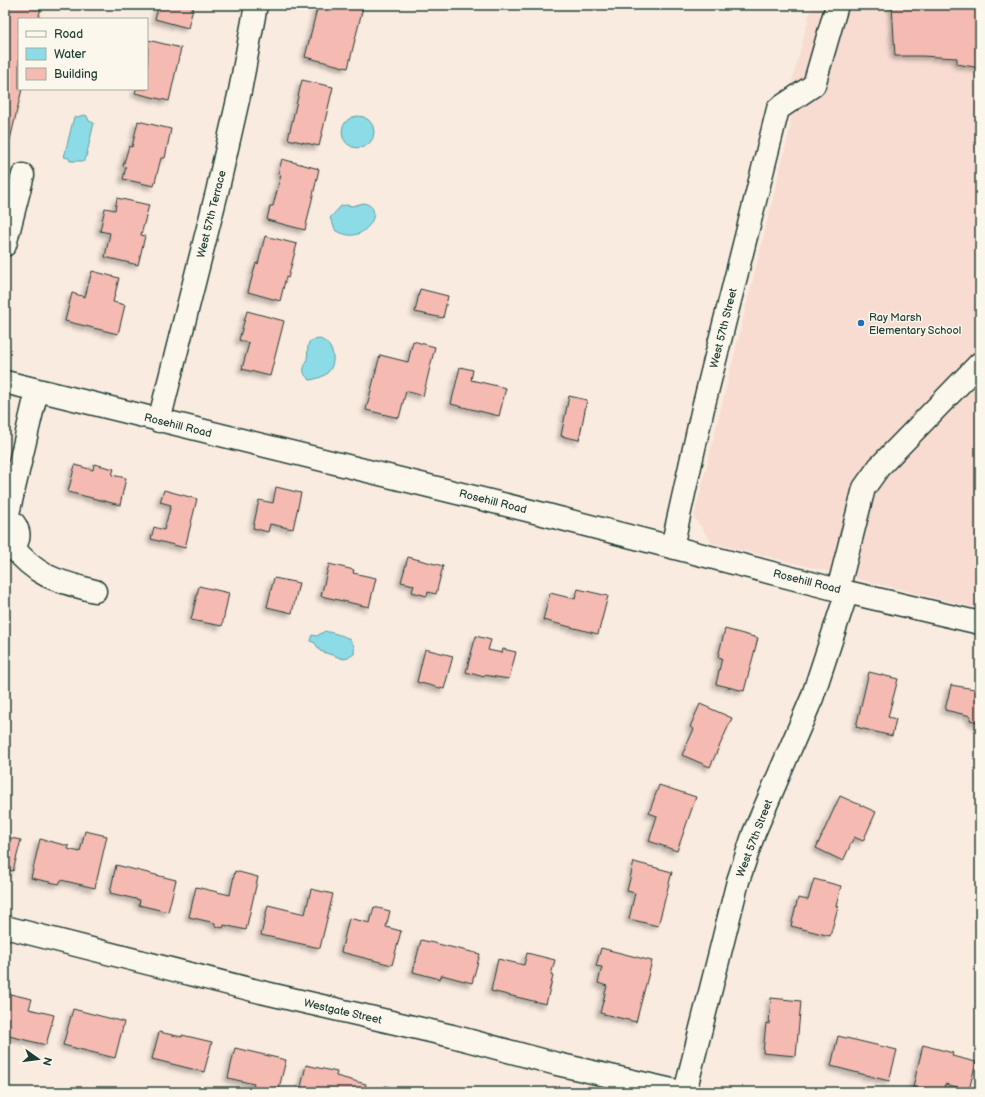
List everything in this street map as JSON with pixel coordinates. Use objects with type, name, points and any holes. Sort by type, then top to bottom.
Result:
[{"type":"street","name":"West 57th Terrace","points":[[160,421],[217,192],[240,91],[256,5]]},
{"type":"street","name":"West 57th Street","points":[[672,547],[703,408],[778,109],[814,85],[838,5]]},
{"type":"street","points":[[5,245],[23,175]]},
{"type":"street","name":"West 57th Street","points":[[685,1092],[738,881],[754,833],[812,698],[842,591],[864,488],[879,467],[980,363]]},
{"type":"street","name":"Rosehill Road","points":[[5,382],[160,421],[547,514],[842,591],[980,623]]},
{"type":"street","points":[[37,390],[6,518],[14,522],[18,529],[17,541],[9,548],[41,573],[57,581],[95,591]]},
{"type":"street","name":"Westgate Street","points":[[5,927],[261,992],[452,1036],[556,1064],[681,1092]]},
{"type":"shaded area","name":"Ray Marsh Elementary School","points":[[812,5],[980,5],[980,609],[712,543],[694,517],[790,129],[792,81]]},
{"type":"water","points":[[84,115],[87,116],[89,121],[94,123],[85,161],[70,161],[69,158],[64,157],[74,117]]},
{"type":"water","points":[[355,116],[361,116],[371,123],[374,132],[373,138],[367,145],[361,148],[355,148],[345,141],[342,135],[342,129],[349,119]]},
{"type":"water","points":[[363,203],[370,205],[374,214],[365,230],[354,235],[336,231],[330,218],[341,206],[353,206]]},
{"type":"water","points":[[320,339],[332,350],[332,366],[325,375],[310,380],[304,372],[308,344],[313,340]]},
{"type":"water","points":[[325,631],[341,635],[350,640],[353,643],[354,654],[344,659],[320,651],[315,643],[310,641],[312,635],[317,636]]},
{"type":"building","points":[[5,5],[42,5],[38,18],[18,18],[18,90],[22,90],[5,161]]},
{"type":"building","points":[[159,5],[194,5],[188,28],[155,19]]},
{"type":"building","points":[[318,5],[355,5],[363,7],[348,68],[305,57]]},
{"type":"building","points":[[892,5],[980,5],[980,68],[957,64],[957,58],[895,56]]},
{"type":"building","points":[[148,40],[181,48],[169,101],[135,93],[136,90],[148,90]]},
{"type":"building","points":[[302,80],[333,87],[319,146],[288,139]]},
{"type":"building","points":[[138,121],[171,129],[165,158],[161,158],[154,186],[123,179],[126,167],[123,166],[129,146],[132,147]]},
{"type":"building","points":[[282,159],[319,169],[305,230],[267,220],[270,206],[273,206],[281,175],[278,174]]},
{"type":"building","points":[[117,198],[149,205],[141,235],[145,236],[138,265],[105,257],[110,233],[100,231],[105,208],[115,210]]},
{"type":"building","points":[[265,236],[297,244],[280,301],[248,292],[256,263],[258,264]]},
{"type":"building","points":[[92,271],[119,278],[113,302],[125,305],[118,334],[65,321],[72,293],[85,297]]},
{"type":"building","points":[[420,289],[448,296],[443,318],[415,312]]},
{"type":"building","points":[[247,311],[284,321],[270,376],[242,369],[249,343],[239,340]]},
{"type":"building","points":[[413,341],[435,347],[423,396],[406,391],[399,418],[366,410],[380,355],[408,362]]},
{"type":"building","points":[[460,367],[473,370],[471,380],[506,388],[499,416],[451,404]]},
{"type":"building","points":[[569,396],[587,400],[579,440],[561,436]]},
{"type":"building","points":[[94,464],[114,469],[112,475],[126,478],[120,505],[68,492],[75,465],[93,470]]},
{"type":"building","points":[[276,487],[301,493],[293,529],[270,524],[268,532],[253,528],[259,500],[273,503]]},
{"type":"building","points":[[164,490],[197,499],[185,548],[151,539],[154,527],[164,530],[171,505],[160,502]]},
{"type":"building","points":[[408,557],[443,566],[436,594],[428,592],[427,596],[412,592],[414,585],[401,582]]},
{"type":"building","points":[[329,564],[354,570],[353,573],[376,578],[369,607],[321,596]]},
{"type":"building","points":[[274,578],[299,583],[292,613],[267,607]]},
{"type":"building","points":[[199,586],[229,593],[222,626],[191,620]]},
{"type":"building","points":[[578,589],[608,596],[598,634],[543,620],[550,593],[575,599]]},
{"type":"building","points":[[725,629],[758,638],[744,691],[716,684],[722,658],[718,657]]},
{"type":"building","points":[[476,636],[491,640],[488,650],[502,653],[503,649],[516,652],[509,679],[484,675],[484,677],[466,672]]},
{"type":"building","points":[[425,649],[453,656],[444,689],[417,682]]},
{"type":"building","points":[[869,672],[898,679],[888,717],[896,719],[892,736],[856,727]]},
{"type":"building","points":[[951,685],[980,690],[980,725],[977,725],[978,722],[970,720],[971,716],[945,710]]},
{"type":"building","points":[[700,704],[732,718],[710,767],[682,755],[694,729],[690,727]]},
{"type":"building","points":[[659,785],[696,797],[677,851],[649,841],[657,816],[649,813]]},
{"type":"building","points":[[840,796],[876,812],[863,841],[854,837],[843,861],[816,848]]},
{"type":"building","points":[[85,831],[107,836],[95,888],[61,880],[59,884],[31,878],[40,839],[69,846],[68,849],[80,852]]},
{"type":"building","points":[[5,837],[21,840],[13,871],[5,869]]},
{"type":"building","points":[[634,862],[672,872],[658,926],[629,919],[635,893],[627,891]]},
{"type":"building","points":[[116,865],[176,880],[168,912],[139,905],[140,900],[110,893]]},
{"type":"building","points":[[235,871],[258,877],[246,930],[224,925],[223,928],[215,926],[215,923],[189,917],[196,887],[230,895]]},
{"type":"building","points":[[814,879],[841,886],[836,906],[838,907],[830,936],[791,926],[798,898],[808,900]]},
{"type":"building","points":[[311,889],[333,894],[320,948],[261,935],[268,905],[305,914]]},
{"type":"building","points":[[374,907],[390,911],[386,927],[401,931],[392,965],[341,952],[349,918],[370,923]]},
{"type":"building","points":[[421,940],[480,954],[472,983],[442,975],[440,979],[413,972]]},
{"type":"building","points":[[601,948],[652,961],[636,1022],[600,1013],[607,986],[598,983],[602,967],[596,966]]},
{"type":"building","points":[[527,953],[555,960],[551,975],[553,976],[546,1004],[491,991],[498,959],[524,965]]},
{"type":"building","points":[[6,993],[32,999],[29,1009],[54,1015],[46,1045],[5,1035]]},
{"type":"building","points":[[771,998],[801,1001],[796,1056],[763,1053],[766,1023],[769,1024]]},
{"type":"building","points":[[73,1009],[124,1022],[115,1058],[63,1045]]},
{"type":"building","points":[[159,1032],[182,1037],[182,1035],[212,1042],[204,1072],[152,1059]]},
{"type":"building","points":[[838,1036],[897,1050],[889,1081],[831,1066]]},
{"type":"building","points":[[923,1045],[953,1053],[952,1056],[976,1062],[969,1090],[945,1084],[943,1092],[931,1092],[913,1087]]},
{"type":"building","points":[[235,1048],[286,1060],[278,1092],[252,1092],[254,1084],[228,1078]]},
{"type":"building","points":[[306,1065],[337,1072],[336,1076],[366,1084],[364,1092],[300,1092]]},
{"type":"building","points":[[385,1086],[408,1092],[383,1092]]},
{"type":"place","name":"Ray Marsh Elementary School","points":[[861,323]]}]
